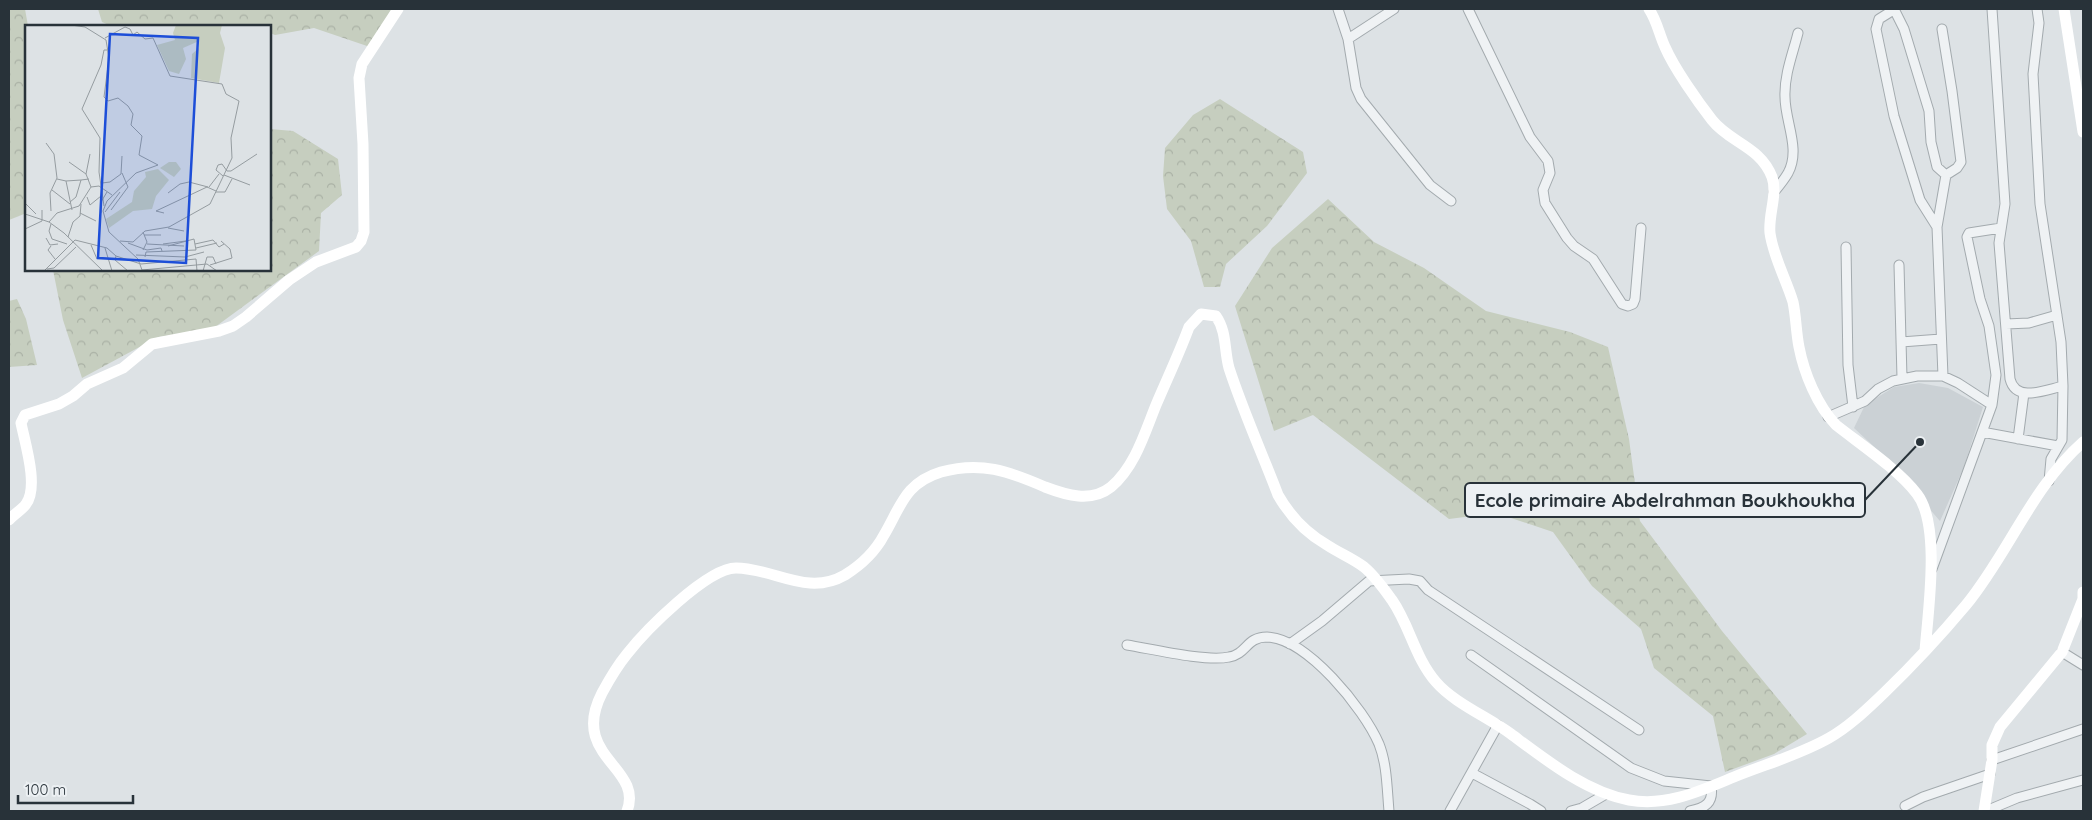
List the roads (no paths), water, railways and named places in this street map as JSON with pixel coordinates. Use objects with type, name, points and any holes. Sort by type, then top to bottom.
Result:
[{"type":"main road","points":[[9,520],[27,504],[31,492],[31,476],[21,423],[25,415],[59,404],[73,396],[87,384],[123,368],[152,344],[219,331],[233,326],[288,280],[316,262],[356,247],[364,232],[363,144],[359,78],[362,64],[397,14],[398,9]]},
{"type":"main road","points":[[1648,9],[1654,16],[1665,48],[1713,122],[1750,148],[1764,162],[1772,178],[1774,192],[1769,218],[1770,235],[1793,304],[1799,348],[1820,403],[1828,416],[1905,480],[1925,506],[1931,530],[1925,650]]},
{"type":"main road","points":[[2064,9],[2083,132]]},
{"type":"main road","points":[[627,811],[630,804],[625,780],[608,762],[595,737],[594,714],[604,690],[628,653],[660,618],[699,585],[733,568],[756,570],[802,583],[816,584],[840,578],[854,569],[873,551],[883,537],[904,495],[914,485],[938,473],[953,469],[984,467],[1013,474],[1061,493],[1077,497],[1089,496],[1111,487],[1135,456],[1189,327],[1201,314],[1216,316],[1221,324],[1229,366],[1278,495],[1287,510],[1296,522],[1320,540],[1365,568],[1377,579],[1394,602],[1425,667],[1435,681],[1445,692],[1498,725],[1556,767],[1606,794],[1629,800],[1657,802],[1685,796],[1811,747],[1842,730],[1885,692],[1925,650],[1980,586],[2049,482],[2083,442]]},
{"type":"main road","points":[[1985,811],[1992,760],[1992,745],[2000,726],[2062,652],[2083,592]]},
{"type":"street","points":[[1338,9],[1348,39],[1356,88],[1361,99],[1430,185],[1451,201]]},
{"type":"street","points":[[1348,39],[1394,9]]},
{"type":"street","points":[[1468,9],[1530,137],[1548,161],[1550,173],[1543,190],[1545,203],[1567,238],[1574,246],[1593,259],[1622,304],[1628,306],[1635,299],[1641,228]]},
{"type":"street","points":[[1937,227],[1920,200],[1897,126],[1876,30],[1879,20],[1895,9],[1904,29],[1929,111],[1931,142],[1937,167],[1946,175]]},
{"type":"street","points":[[1992,9],[2005,204],[1999,243],[2010,379],[2012,387],[2016,391],[2024,393],[2063,386]]},
{"type":"street","points":[[2037,9],[2039,23],[2033,74],[2040,195],[2057,315],[2063,386],[2062,440],[2051,459],[2049,482]]},
{"type":"street","points":[[1942,29],[1961,162],[1957,168],[1946,175],[1937,227],[1943,376]]},
{"type":"street","points":[[1774,192],[1788,173],[1793,160],[1793,146],[1785,99],[1785,82],[1798,33]]},
{"type":"street","points":[[1930,576],[1992,405],[1996,375],[1989,326],[1980,299],[1967,237],[1969,233],[1974,231],[2000,228]]},
{"type":"street","points":[[1846,248],[1848,365],[1852,407]]},
{"type":"street","points":[[1900,265],[1902,378]]},
{"type":"street","points":[[2006,324],[2029,323],[2057,315]]},
{"type":"street","points":[[1901,342],[1941,339]]},
{"type":"street","points":[[1996,375],[2010,379]]},
{"type":"street","points":[[1828,416],[1865,401],[1878,389],[1902,378],[1943,376],[1958,383],[1992,405]]},
{"type":"street","points":[[2018,439],[2024,393]]},
{"type":"street","points":[[1982,432],[2058,446]]},
{"type":"street","points":[[1290,644],[1322,621],[1365,583],[1377,579],[1420,581],[1428,590],[1639,730]]},
{"type":"street","points":[[1127,645],[1195,656],[1226,658],[1237,655],[1252,640],[1266,637],[1276,638],[1290,644],[1327,672],[1357,706],[1379,744],[1384,765],[1389,811]]},
{"type":"street","points":[[2062,652],[2083,665]]},
{"type":"street","points":[[1470,654],[1630,768],[1664,781],[1711,786],[1713,796],[1709,803],[1699,810],[1690,811]]},
{"type":"street","points":[[1450,811],[1498,725]]},
{"type":"street","points":[[1992,760],[2083,730]]},
{"type":"street","points":[[1472,773],[1541,811]]},
{"type":"street","points":[[1905,806],[1923,797],[1990,774]]},
{"type":"street","points":[[1985,811],[2016,798],[2083,780]]},
{"type":"street","points":[[1571,811],[1582,808],[1606,794]]},
{"type":"place","name":"Ecole primaire Abdelrahman Boukhoukha","points":[[1920,442]]}]
